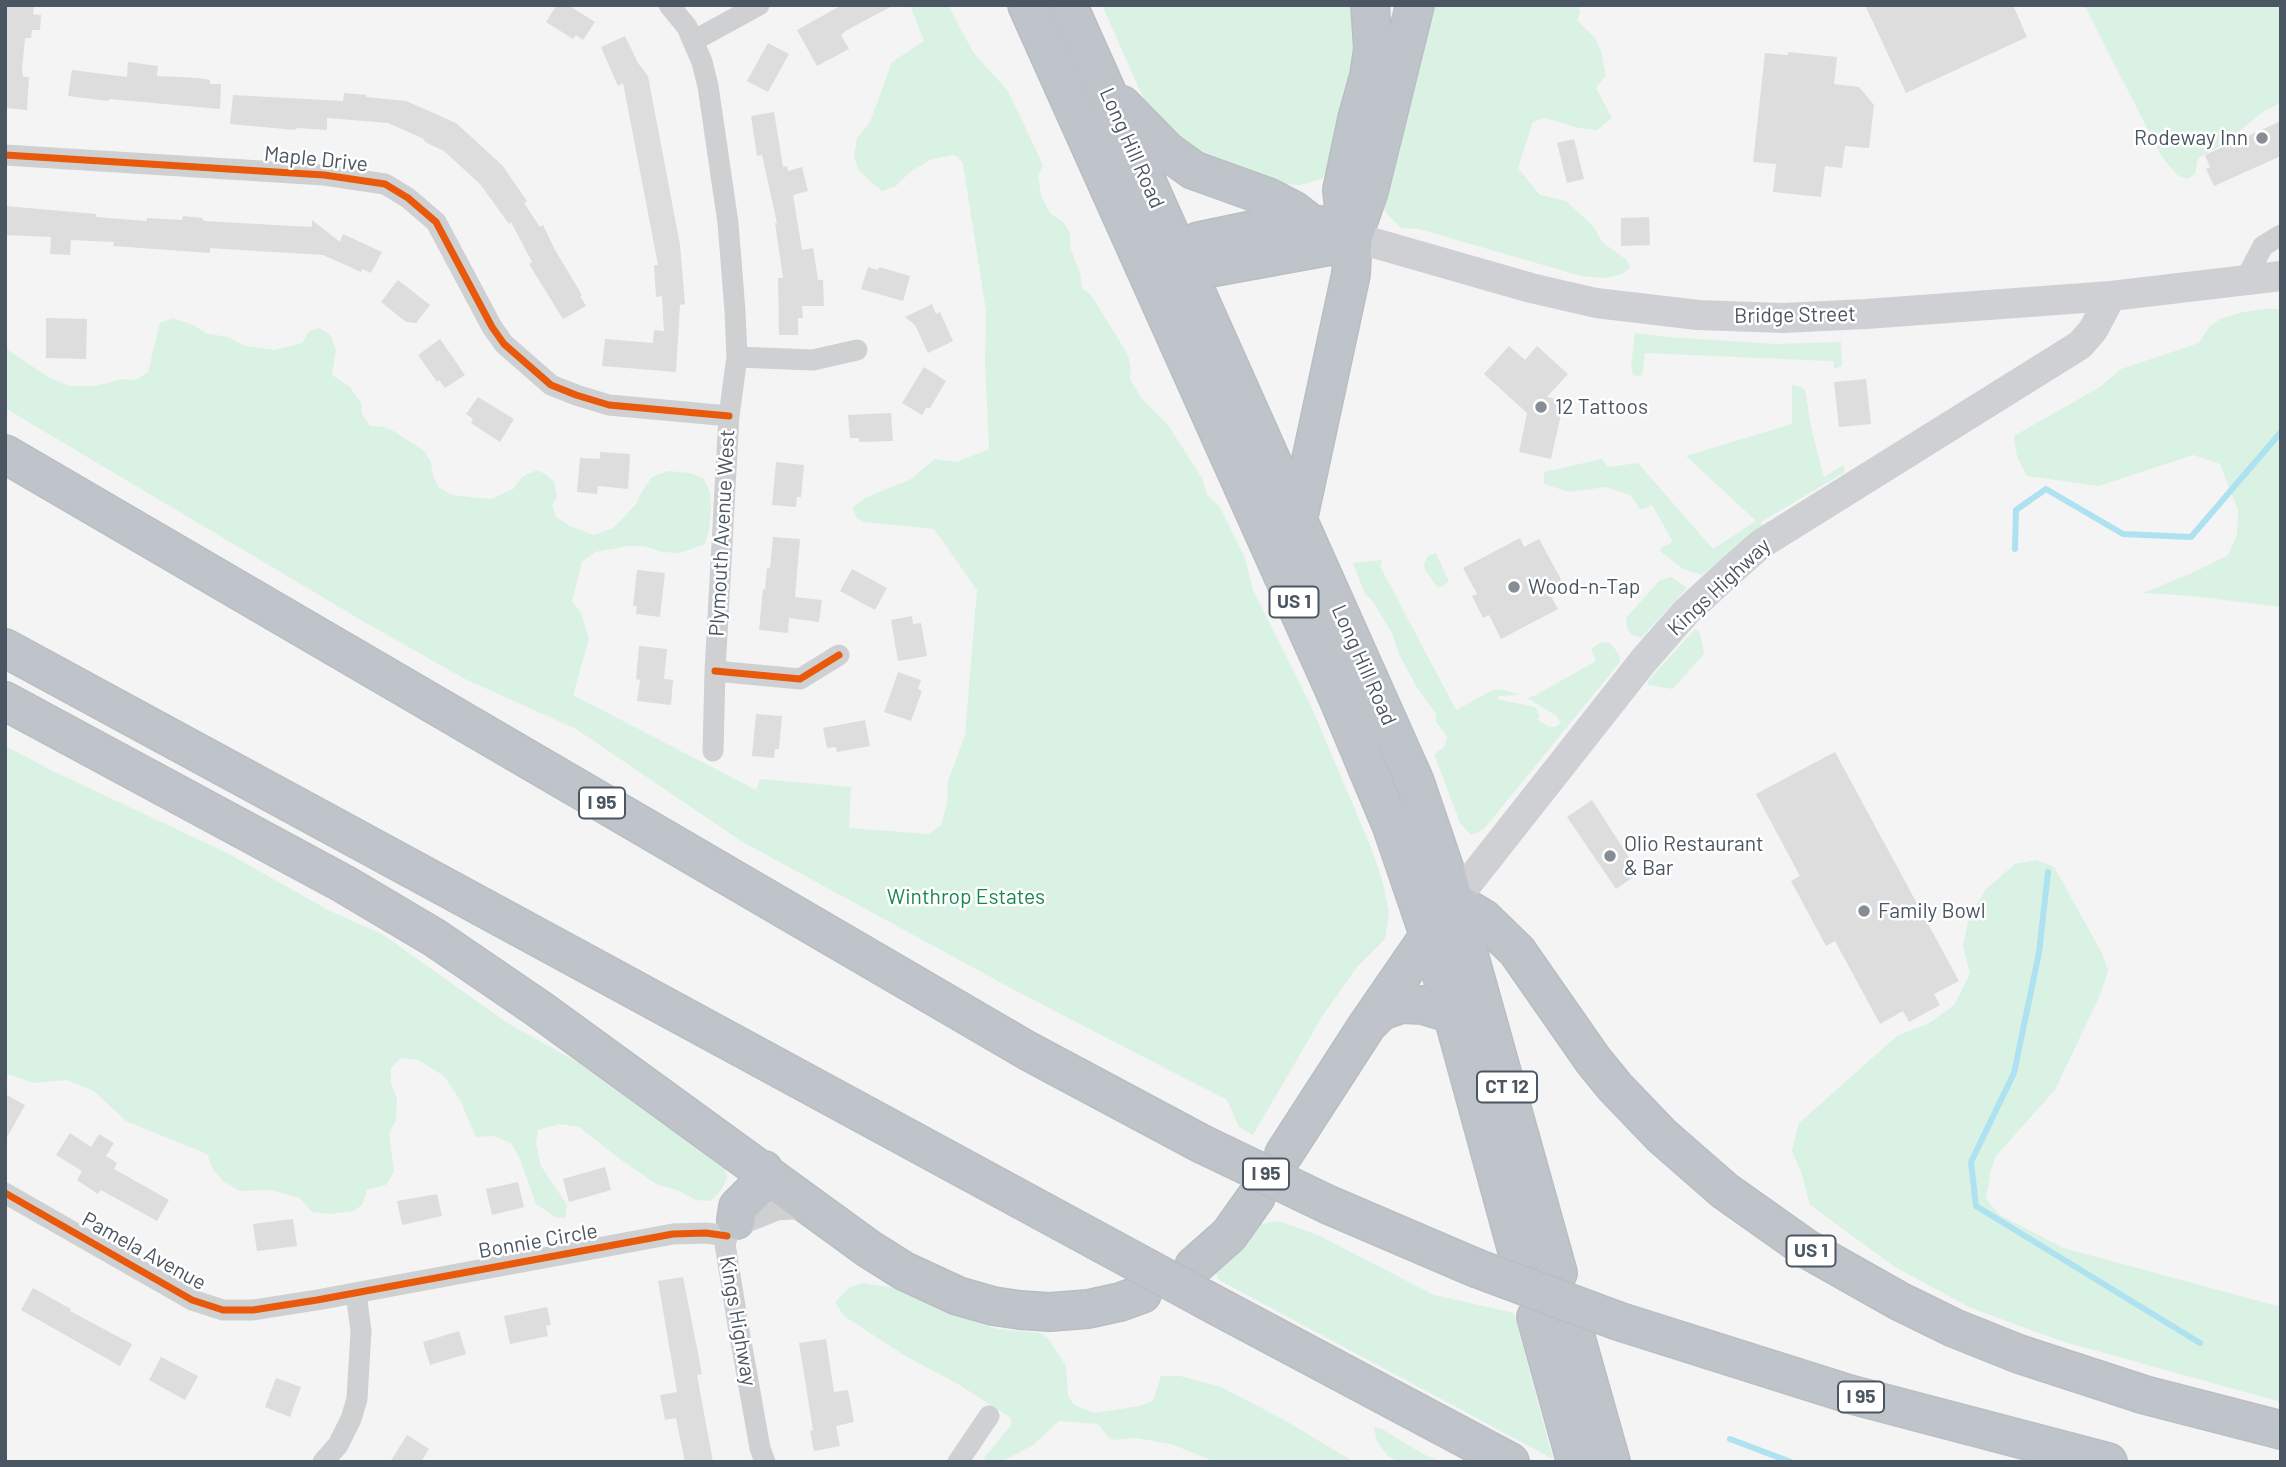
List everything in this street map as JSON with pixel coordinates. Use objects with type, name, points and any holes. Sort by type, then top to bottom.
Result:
[{"type":"highway","name":"Long Hill Road","points":[[1027,5],[1352,729],[1398,843],[1430,934],[1519,1258]]},
{"type":"highway","name":"Long Hill Road","points":[[1068,5],[1409,767],[1430,822],[1454,901],[1558,1273]]},
{"type":"highway","points":[[1353,237],[1345,218],[1342,190],[1369,76],[1373,49],[1370,5]]},
{"type":"highway","points":[[1298,520],[1350,274],[1353,237],[1367,198],[1415,5]]},
{"type":"highway","points":[[1104,86],[1167,151],[1193,170],[1268,197],[1293,210],[1310,223]]},
{"type":"highway","name":"Bridge Street","points":[[1148,275],[1182,260],[1186,247],[1193,242],[1285,223],[1310,223],[1353,237]]},
{"type":"highway","points":[[1182,260],[1193,267],[1205,269],[1330,246],[1353,237]]},
{"type":"highway","points":[[5,428],[194,541],[304,613],[430,702]]},
{"type":"highway","name":"I 95","points":[[5,454],[1028,1051],[1202,1144],[1329,1205],[1476,1268],[1618,1321],[1849,1394],[2108,1462]]},
{"type":"highway","points":[[5,625],[635,970],[965,1167]]},
{"type":"highway","points":[[5,648],[1506,1460]]},
{"type":"highway","points":[[5,701],[344,884],[435,938],[539,1009],[878,1255],[904,1271],[952,1293],[993,1306],[1040,1311],[1079,1310],[1113,1305],[1142,1294]]},
{"type":"highway","name":"Kings Highway","points":[[1284,1154],[1366,1027],[1454,901]]},
{"type":"highway","name":"US 1","points":[[1454,901],[1484,919],[1511,944],[1593,1060],[1662,1136],[1725,1191],[1807,1249],[1892,1298],[1954,1328],[2011,1351],[2145,1395],[2281,1430]]},
{"type":"highway","points":[[1366,1027],[1381,1011],[1401,1004],[1423,1005],[1453,1014]]},
{"type":"highway","points":[[732,1228],[738,1207],[757,1188],[764,1170]]},
{"type":"highway","points":[[1194,1266],[1229,1235],[1256,1197]]},
{"type":"highway","points":[[1535,1317],[1576,1462]]},
{"type":"highway","points":[[1574,1331],[1611,1462]]},
{"type":"main road","name":"Bridge Street","points":[[1353,237],[1451,267],[1597,303],[1698,315],[1783,318],[1852,315],[2112,296],[2281,276]]},
{"type":"main road","name":"Kings Highway","points":[[1454,901],[1644,660],[1686,612],[1727,574],[1761,544],[2080,345],[2093,330],[2112,296]]},
{"type":"street","points":[[684,19],[759,5]]},
{"type":"street","name":"Plymouth Avenue West","points":[[684,19],[702,62],[715,127],[728,223],[737,357],[729,416],[713,751]]},
{"type":"street","name":"Maple Drive","points":[[5,155],[324,175],[385,184],[408,198],[436,222],[498,336],[551,385],[609,405],[729,416]]},
{"type":"street","points":[[2245,279],[2263,246],[2281,235]]},
{"type":"street","points":[[737,357],[813,360],[857,350]]},
{"type":"street","points":[[715,671],[800,679],[839,655]]},
{"type":"street","name":"Pamela Avenue","points":[[5,1193],[192,1300],[223,1310],[253,1310],[356,1293]]},
{"type":"street","points":[[732,1228],[777,1210],[814,1208]]},
{"type":"street","name":"Bonnie Circle","points":[[356,1293],[674,1234],[706,1233],[732,1228]]},
{"type":"street","name":"Kings Highway","points":[[732,1228],[726,1252],[737,1325],[765,1462]]},
{"type":"street","points":[[323,1462],[338,1445],[357,1399],[361,1331],[356,1293]]},
{"type":"street","points":[[958,1462],[989,1416]]},
{"type":"green space","name":"Winthrop Estates","points":[[910,5],[948,5],[973,52],[1008,91],[1043,165],[1038,176],[1041,195],[1050,213],[1063,222],[1070,233],[1070,247],[1080,273],[1082,288],[1091,295],[1128,355],[1130,379],[1142,399],[1168,425],[1202,478],[1207,495],[1220,507],[1245,558],[1253,590],[1311,706],[1372,850],[1383,883],[1389,912],[1385,939],[1357,967],[1323,1015],[1253,1135],[1239,1127],[1227,1100],[1018,992],[741,841],[576,729],[465,679],[5,408],[5,348],[48,377],[69,386],[95,386],[123,379],[136,380],[148,372],[160,323],[173,318],[208,334],[228,337],[245,346],[274,350],[302,343],[309,331],[320,328],[331,336],[336,350],[332,375],[350,387],[361,403],[362,414],[370,426],[385,427],[424,451],[431,462],[438,487],[452,495],[491,499],[513,489],[522,477],[537,470],[554,482],[557,496],[552,506],[556,517],[570,526],[594,535],[613,528],[623,518],[636,504],[652,477],[668,471],[689,473],[703,478],[710,492],[711,505],[705,544],[680,553],[629,546],[595,552],[582,562],[572,601],[581,613],[589,639],[573,695],[756,790],[760,779],[851,787],[849,828],[929,834],[941,825],[947,804],[948,781],[965,735],[977,590],[934,529],[864,522],[857,518],[852,508],[865,498],[911,479],[935,459],[957,462],[989,449],[986,311],[963,164],[958,157],[952,155],[930,160],[910,172],[896,186],[882,191],[859,171],[854,157],[857,138],[870,122],[892,62],[924,41]]},
{"type":"green space","points":[[1102,5],[1353,5],[1357,41],[1333,157],[1322,179],[1300,185],[1271,183],[1208,164],[1153,120]]},
{"type":"green space","points":[[1427,5],[1577,5],[1580,12],[1577,20],[1595,38],[1601,51],[1606,75],[1596,88],[1612,118],[1597,130],[1545,118],[1533,122],[1518,168],[1540,195],[1566,201],[1593,226],[1602,242],[1627,260],[1630,267],[1623,274],[1605,278],[1581,276],[1419,229],[1401,228],[1386,213],[1382,205]]},
{"type":"green space","points":[[2084,5],[2281,5],[2281,103],[2264,111],[2224,144],[2198,158],[2195,174],[2187,179],[2177,175],[2162,157]]},
{"type":"green space","points":[[2265,309],[2281,309],[2281,607],[2143,593],[2228,555],[2237,535],[2238,510],[2220,464],[2193,455],[2099,486],[2027,476],[2017,457],[2014,436],[2100,387],[2121,369],[2199,343],[2209,327],[2220,319]]},
{"type":"green space","points":[[1635,333],[1776,344],[1841,342],[1842,366],[1834,369],[1834,362],[1829,361],[1645,353],[1642,375],[1639,376],[1633,375],[1631,367]]},
{"type":"green space","points":[[1792,385],[1805,390],[1812,432],[1824,477],[1843,465],[1845,472],[1761,522],[1763,525],[1702,575],[1683,569],[1660,551],[1673,542],[1652,505],[1641,510],[1630,495],[1606,487],[1569,492],[1544,484],[1544,472],[1602,459],[1608,467],[1638,463],[1713,549],[1756,521],[1686,456],[1792,424]]},
{"type":"green space","points":[[1436,553],[1449,582],[1438,588],[1425,570],[1424,564],[1428,556]]},
{"type":"green space","points":[[1382,560],[1380,566],[1456,710],[1493,690],[1505,690],[1519,695],[1500,696],[1496,699],[1535,707],[1540,716],[1537,719],[1549,727],[1555,727],[1560,724],[1558,717],[1527,698],[1596,661],[1591,649],[1601,642],[1610,643],[1619,654],[1620,662],[1484,829],[1471,835],[1460,823],[1434,754],[1444,747],[1447,737],[1399,654],[1392,633],[1372,600],[1365,594],[1353,563]]},
{"type":"green space","points":[[1671,577],[1687,588],[1641,638],[1632,635],[1627,629],[1626,618],[1659,581]]},
{"type":"green space","points":[[1695,629],[1700,632],[1704,654],[1673,689],[1648,685],[1648,681]]},
{"type":"green space","points":[[5,746],[229,854],[330,911],[382,934],[506,1022],[579,1063],[664,1125],[689,1137],[725,1168],[727,1178],[722,1189],[711,1201],[696,1200],[677,1190],[658,1185],[579,1127],[559,1124],[538,1130],[536,1144],[541,1166],[567,1205],[565,1218],[557,1218],[536,1204],[511,1143],[493,1136],[476,1137],[460,1100],[444,1076],[418,1060],[401,1058],[391,1068],[391,1084],[397,1098],[396,1120],[389,1133],[394,1172],[386,1185],[367,1190],[362,1205],[353,1211],[330,1214],[312,1212],[300,1198],[270,1190],[240,1191],[224,1182],[213,1169],[207,1154],[126,1121],[94,1091],[67,1080],[33,1083],[5,1073]]},
{"type":"green space","points":[[2036,860],[2054,867],[2102,953],[2108,970],[2101,993],[2055,1090],[1996,1156],[1986,1199],[2000,1215],[2063,1248],[2281,1307],[2281,1402],[2061,1341],[1971,1308],[1895,1267],[1810,1205],[1792,1151],[1799,1123],[1898,1035],[1928,1024],[1954,1005],[1970,973],[1963,946],[1969,917],[1986,889],[2015,864]]},
{"type":"green space","points":[[1278,1221],[1318,1235],[1434,1295],[1514,1313],[1553,1459],[1219,1280],[1216,1273],[1218,1268],[1257,1225]]},
{"type":"green space","points":[[863,1283],[894,1288],[963,1318],[997,1329],[1040,1333],[1048,1338],[1066,1366],[1068,1396],[1074,1405],[1095,1413],[1153,1401],[1161,1376],[1180,1376],[1221,1387],[1286,1421],[1354,1462],[1216,1462],[1171,1444],[1136,1438],[1109,1438],[1098,1424],[1059,1421],[1033,1445],[1001,1462],[981,1462],[1011,1425],[1011,1418],[958,1384],[907,1357],[844,1316],[835,1302],[850,1287]]},
{"type":"green space","points":[[1374,1427],[1442,1462],[1398,1462],[1387,1455],[1377,1441]]},
{"type":"building","points":[[7,5],[34,7],[33,14],[41,15],[40,30],[32,30],[31,38],[25,38],[22,69],[23,77],[29,77],[27,110],[5,108]]},
{"type":"building","points":[[557,5],[568,5],[595,22],[583,40],[576,35],[573,39],[546,22]]},
{"type":"building","points":[[842,5],[894,5],[847,30],[841,35],[849,49],[817,66],[797,30]]},
{"type":"building","points":[[1865,5],[2013,5],[2027,37],[1906,93]]},
{"type":"building","points":[[625,36],[638,63],[648,76],[680,245],[685,304],[680,305],[676,372],[602,366],[605,339],[653,343],[654,330],[664,331],[662,296],[656,297],[654,265],[658,265],[623,83],[618,86],[601,47]]},
{"type":"building","points":[[768,43],[789,54],[768,92],[747,81]]},
{"type":"building","points":[[1788,52],[1837,57],[1834,84],[1859,87],[1874,105],[1869,148],[1845,146],[1842,168],[1825,166],[1821,197],[1773,192],[1776,164],[1753,162],[1765,53],[1788,55]]},
{"type":"building","points":[[128,62],[158,66],[157,76],[198,78],[210,80],[210,84],[221,84],[220,109],[68,96],[72,70],[127,77]]},
{"type":"building","points":[[344,93],[406,101],[456,123],[502,165],[527,201],[524,203],[540,227],[543,225],[586,306],[563,319],[529,264],[532,262],[511,222],[509,224],[480,184],[444,151],[424,139],[388,123],[327,118],[327,130],[230,124],[233,95],[343,101]]},
{"type":"building","points":[[774,112],[783,167],[787,166],[788,171],[802,167],[808,191],[793,195],[802,250],[813,248],[818,280],[823,280],[824,306],[802,306],[803,318],[798,318],[798,335],[779,335],[778,278],[783,278],[777,223],[762,155],[757,156],[751,116]]},
{"type":"building","name":"Rodeway Inn","points":[[2281,121],[2281,156],[2214,186],[2206,169],[2210,167],[2205,155]]},
{"type":"building","points":[[1574,139],[1584,179],[1567,183],[1557,143]]},
{"type":"building","points":[[5,206],[147,221],[147,218],[182,220],[183,216],[202,218],[204,221],[312,227],[312,220],[340,242],[343,234],[382,252],[371,273],[362,269],[361,272],[323,255],[210,248],[210,253],[113,246],[114,242],[71,240],[70,255],[50,254],[51,237],[5,235]]},
{"type":"building","points":[[1649,217],[1650,245],[1621,246],[1621,218]]},
{"type":"building","points":[[868,267],[878,270],[879,267],[910,276],[903,301],[861,289]]},
{"type":"building","points":[[398,280],[430,305],[416,323],[406,322],[381,302]]},
{"type":"building","points":[[932,304],[936,314],[940,312],[953,341],[928,353],[915,325],[905,317]]},
{"type":"building","points":[[46,318],[87,319],[86,359],[46,358]]},
{"type":"building","points":[[440,339],[465,375],[445,388],[439,380],[437,382],[418,355]]},
{"type":"building","name":"12 Tattoos","points":[[1509,346],[1525,360],[1537,346],[1568,374],[1547,397],[1564,401],[1551,459],[1519,452],[1527,413],[1484,374]]},
{"type":"building","points":[[924,367],[946,381],[930,408],[926,408],[922,415],[902,403]]},
{"type":"building","points":[[1866,379],[1871,424],[1839,427],[1834,382]]},
{"type":"building","points":[[478,397],[514,419],[500,442],[471,423],[473,419],[466,414]]},
{"type":"building","points":[[891,413],[893,441],[859,442],[859,438],[850,438],[848,415]]},
{"type":"building","points":[[600,452],[630,454],[628,489],[598,486],[597,494],[577,492],[580,458],[600,459]]},
{"type":"building","points":[[776,462],[804,465],[801,497],[797,497],[796,507],[772,505]]},
{"type":"building","points":[[773,537],[800,539],[795,597],[822,600],[819,622],[789,618],[788,633],[759,630],[763,589],[765,590],[767,568],[770,568]]},
{"type":"building","name":"Wood-n-Tap","points":[[1520,538],[1524,547],[1539,539],[1563,583],[1548,591],[1558,609],[1501,639],[1489,615],[1483,618],[1472,596],[1477,594],[1463,568]]},
{"type":"building","points":[[852,569],[887,588],[875,610],[840,591]]},
{"type":"building","points":[[637,570],[665,573],[660,617],[636,614],[637,606],[633,606]]},
{"type":"building","points":[[912,616],[913,624],[921,623],[927,656],[898,661],[891,620]]},
{"type":"building","points":[[639,646],[667,649],[664,679],[673,680],[671,705],[637,701],[640,680],[636,679]]},
{"type":"building","points":[[898,672],[921,680],[918,689],[922,691],[911,721],[884,712]]},
{"type":"building","points":[[756,714],[782,716],[779,749],[775,749],[774,758],[752,756]]},
{"type":"building","points":[[865,720],[870,746],[837,752],[836,747],[827,748],[823,728]]},
{"type":"building","name":"Family Bowl","points":[[1835,752],[1959,981],[1934,994],[1940,1005],[1909,1022],[1903,1011],[1880,1024],[1835,941],[1826,946],[1791,881],[1800,876],[1756,794]]},
{"type":"building","name":"Olio Restaurant & Bar","points":[[1592,800],[1639,873],[1616,889],[1567,817]]},
{"type":"building","points":[[5,1094],[25,1105],[5,1141]]},
{"type":"building","points":[[70,1133],[91,1147],[99,1134],[114,1143],[106,1156],[117,1163],[114,1169],[169,1200],[157,1221],[101,1190],[98,1194],[77,1180],[82,1171],[56,1155]]},
{"type":"building","points":[[605,1167],[611,1190],[569,1202],[563,1179]]},
{"type":"building","points":[[518,1182],[524,1207],[492,1215],[486,1189]]},
{"type":"building","points":[[437,1194],[442,1216],[402,1225],[397,1201]]},
{"type":"building","points":[[293,1219],[297,1246],[257,1251],[253,1224]]},
{"type":"building","points":[[683,1277],[702,1374],[697,1375],[713,1462],[685,1462],[676,1418],[665,1420],[660,1395],[677,1392],[658,1281]]},
{"type":"building","points":[[33,1288],[132,1344],[120,1366],[21,1310]]},
{"type":"building","points":[[547,1307],[551,1325],[546,1326],[548,1336],[510,1344],[504,1316]]},
{"type":"building","points":[[459,1331],[466,1354],[430,1365],[423,1342]]},
{"type":"building","points":[[826,1339],[834,1392],[848,1390],[854,1422],[836,1426],[840,1446],[814,1451],[799,1343]]},
{"type":"building","points":[[161,1357],[198,1376],[185,1400],[149,1380]]},
{"type":"building","points":[[276,1378],[301,1387],[290,1417],[265,1407]]},
{"type":"building","points":[[407,1435],[429,1449],[421,1462],[390,1462]]},
{"type":"waterway","points":[[2015,549],[2016,510],[2046,489],[2123,534],[2191,537],[2281,432]]},
{"type":"waterway","points":[[2048,872],[2039,953],[2014,1073],[1971,1162],[1976,1206],[2200,1343]]},
{"type":"waterway","points":[[1730,1439],[1791,1462]]},
{"type":"cycle path","points":[[5,155],[324,175],[385,184],[408,198],[436,222],[492,327],[504,344],[551,385],[609,405],[729,416]]},
{"type":"cycle path","points":[[715,671],[800,679],[839,655]]},
{"type":"cycle path","points":[[5,1193],[192,1300],[223,1310],[253,1310],[317,1300],[673,1234],[706,1233],[727,1236]]},
{"type":"place","name":"Rodeway Inn","points":[[2262,138]]},
{"type":"place","name":"12 Tattoos","points":[[1541,407]]},
{"type":"place","name":"Wood-n-Tap","points":[[1514,587]]},
{"type":"place","name":"Olio Restaurant & Bar","points":[[1610,856]]},
{"type":"place","name":"Family Bowl","points":[[1864,911]]}]
